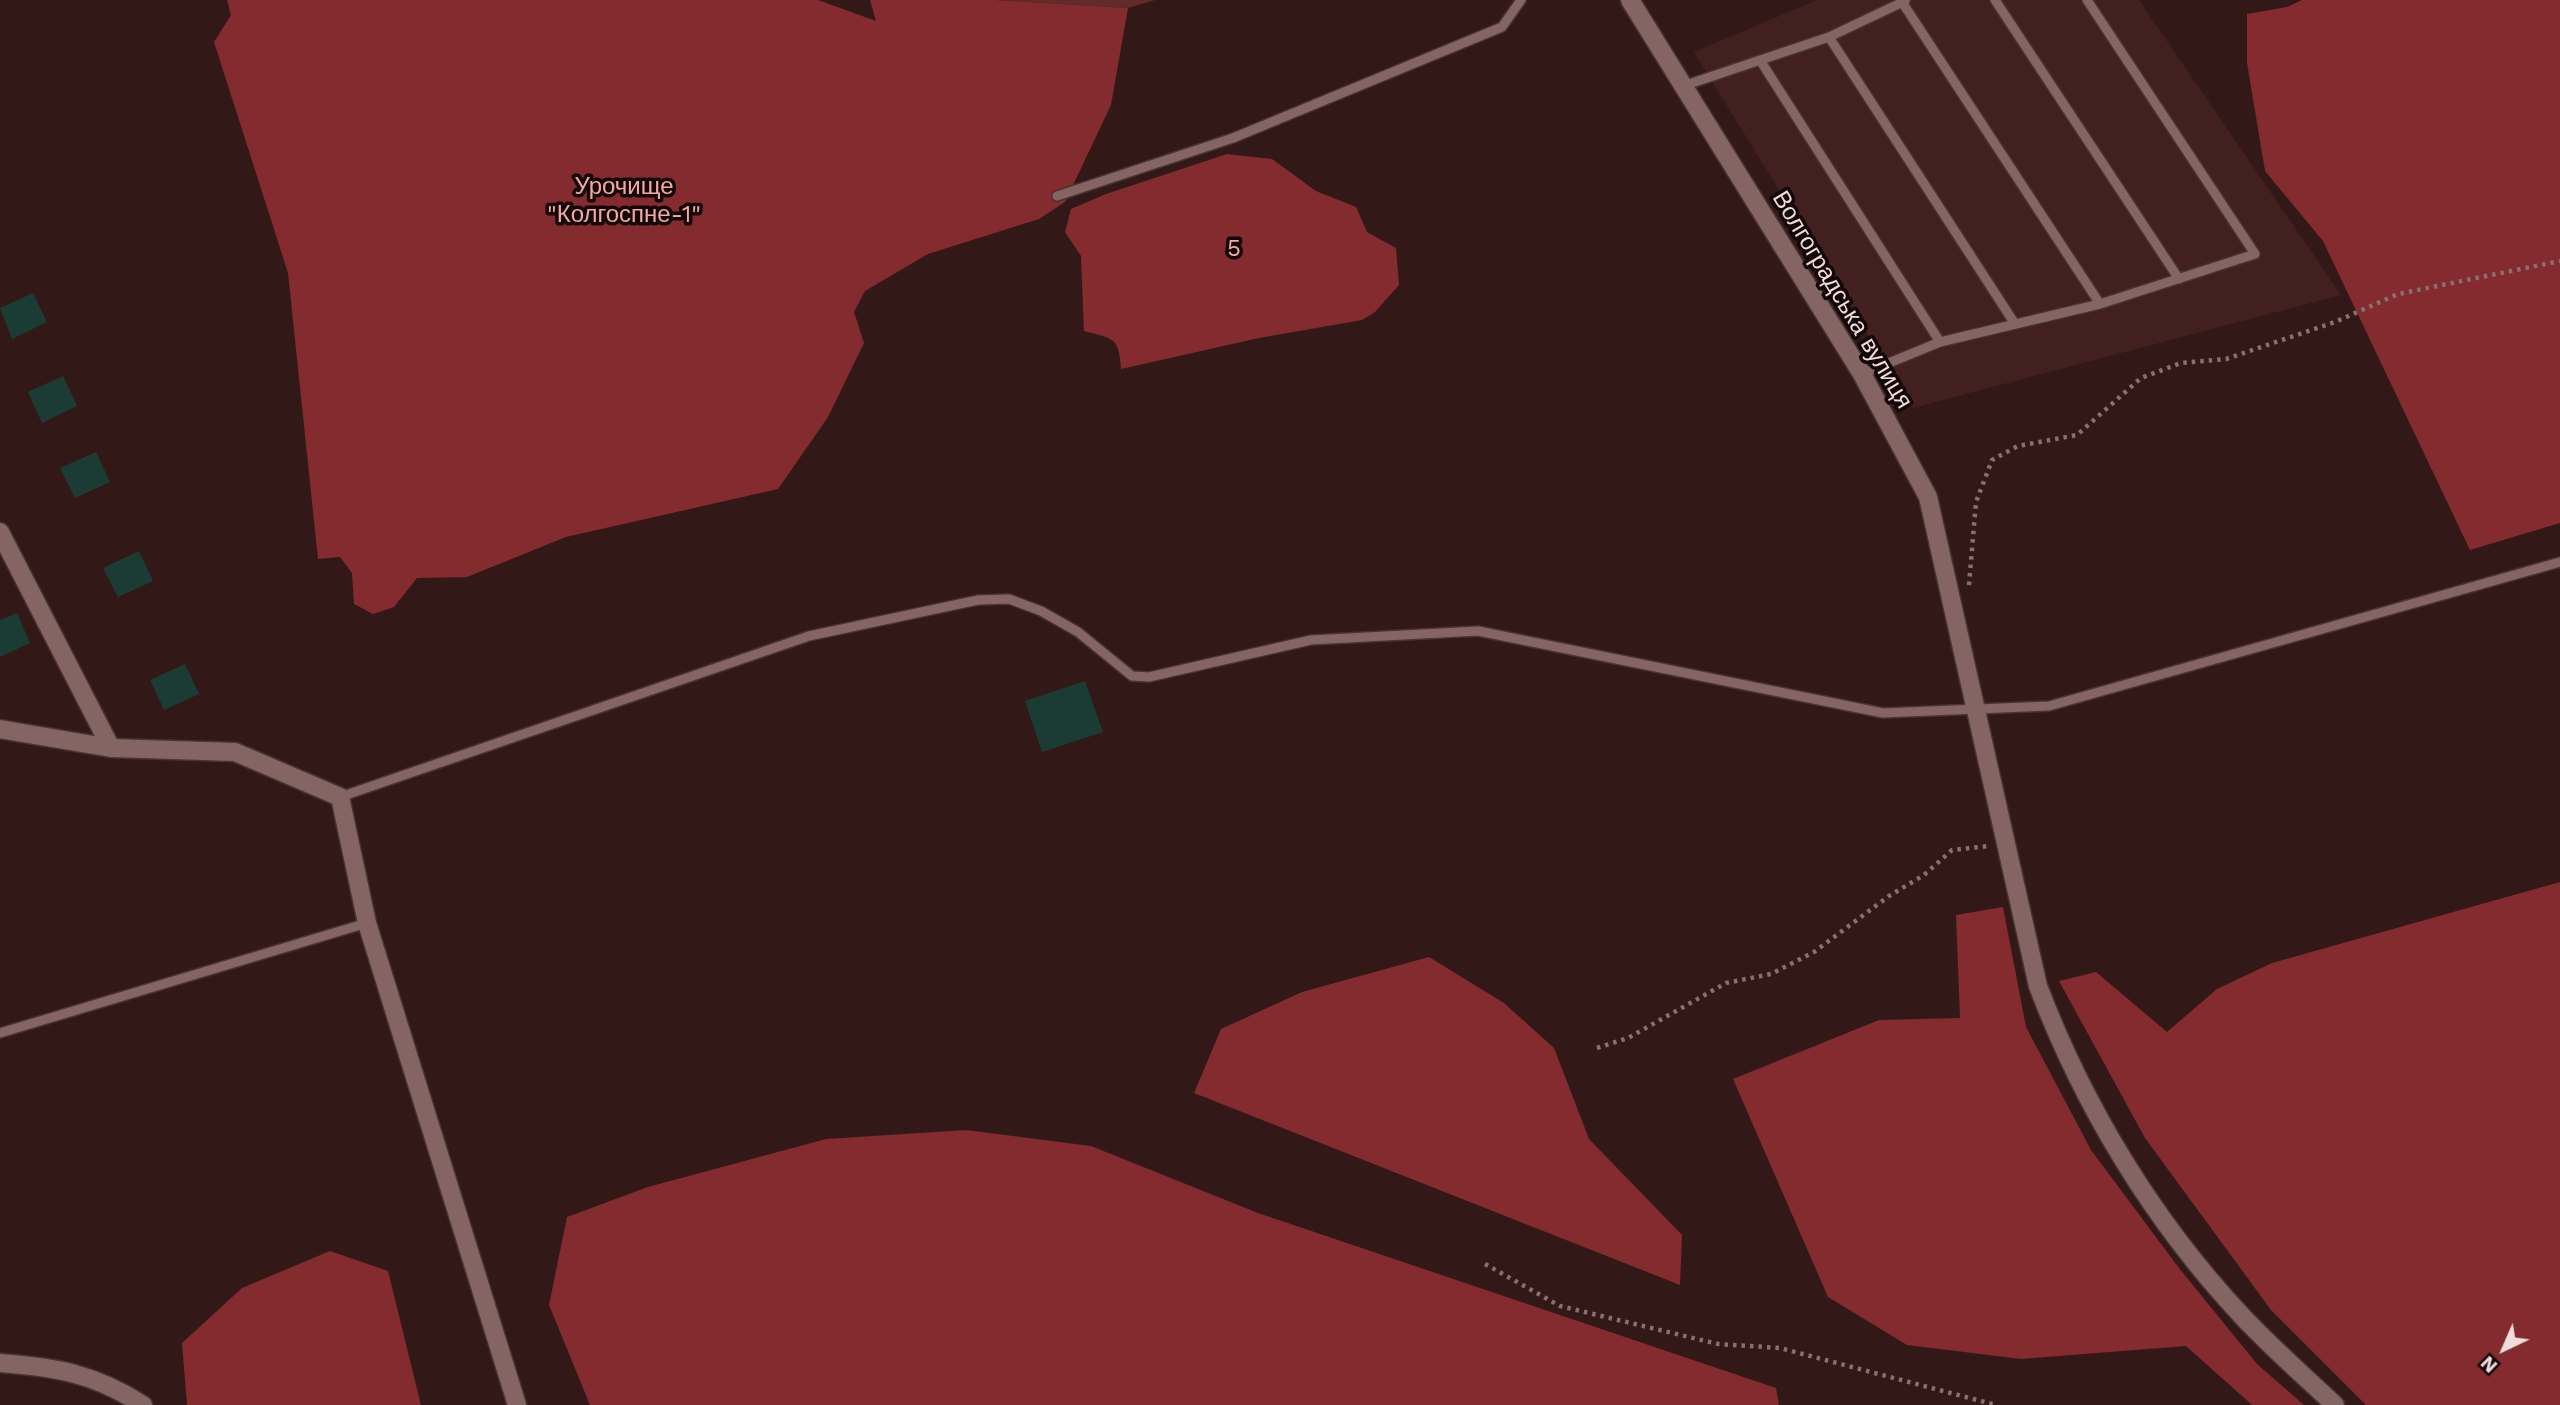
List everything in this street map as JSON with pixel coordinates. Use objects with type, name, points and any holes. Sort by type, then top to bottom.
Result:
[{"type":"street","name":"Волгоградська вулиця","points":[[1630,0],[1681,87],[1862,374],[1928,497],[2038,986],[2060,1044],[2087,1099],[2160,1215],[2242,1315],[2335,1405]]},
{"type":"street","points":[[0,532],[111,748]]},
{"type":"street","points":[[0,729],[111,748],[235,752],[340,797],[367,923],[517,1405]]},
{"type":"street","points":[[0,1363],[58,1367],[118,1389],[143,1405]]},
{"type":"lane","points":[[1057,196],[1233,138],[1502,27],[1521,0]]},
{"type":"lane","points":[[1995,0],[2179,279]]},
{"type":"lane","points":[[1862,374],[1941,342],[2100,304],[2255,254],[2087,0]]},
{"type":"lane","points":[[1681,87],[1829,37],[1904,1],[2100,304]]},
{"type":"lane","points":[[1829,37],[2015,324]]},
{"type":"lane","points":[[1760,60],[1941,342]]},
{"type":"lane","points":[[340,797],[810,636],[978,600],[1009,599],[1041,611],[1078,632],[1132,676],[1149,677],[1311,640],[1478,631],[1883,713],[2049,706],[2560,562]]},
{"type":"lane","points":[[0,1033],[367,923]]},
{"type":"path","points":[[1968,591],[1976,502],[1992,460],[2018,446],[2077,435],[2141,378],[2180,363],[2225,359],[2335,322],[2398,294],[2560,261]]},
{"type":"path","points":[[1597,1048],[1628,1038],[1726,983],[1771,974],[1814,952],[1889,895],[1924,875],[1952,850],[1984,846],[2007,849]]},
{"type":"path","points":[[1485,1265],[1560,1306],[1718,1344],[1780,1348],[1996,1405]]},
{"type":"shaded area","points":[[995,0],[1155,0],[1128,8]]},
{"type":"shaded area","points":[[1817,0],[2139,0],[2341,295],[1913,408],[1694,52]]},
{"type":"green space","name":"Урочище \"Колгоспне-1\"","points":[[227,0],[818,0],[876,21],[870,0],[995,0],[1128,8],[1111,105],[1065,202],[1039,219],[928,254],[865,291],[854,312],[864,343],[828,417],[778,489],[566,537],[467,577],[417,578],[394,607],[373,614],[354,604],[352,573],[340,557],[318,559],[288,273],[214,42],[231,15]]},
{"type":"green space","points":[[2302,0],[2560,0],[2560,523],[2470,550],[2323,241],[2265,171],[2247,63],[2247,14],[2287,7]]},
{"type":"green space","name":"5","points":[[1227,154],[1272,159],[1316,191],[1356,207],[1367,232],[1396,248],[1399,285],[1375,312],[1362,320],[1259,338],[1121,369],[1119,351],[1113,341],[1084,331],[1081,256],[1065,232],[1071,209],[1106,194]]},
{"type":"green space","points":[[2560,882],[2560,1405],[2366,1405],[2271,1310],[2145,1138],[2059,981],[2096,972],[2167,1032],[2217,989],[2272,963]]},
{"type":"green space","points":[[2003,907],[2026,1027],[2091,1150],[2179,1268],[2257,1364],[2304,1405],[2252,1405],[2186,1346],[2021,1359],[1907,1345],[1828,1297],[1733,1079],[1879,1020],[1960,1018],[1956,915]]},
{"type":"green space","points":[[1429,957],[1504,1003],[1554,1048],[1589,1139],[1682,1235],[1680,1285],[1194,1093],[1221,1029],[1302,992]]},
{"type":"green space","points":[[966,1130],[1091,1146],[1258,1213],[1776,1388],[1779,1405],[590,1405],[549,1305],[567,1217],[648,1187],[826,1139]]},
{"type":"green space","points":[[330,1251],[388,1271],[421,1405],[187,1405],[182,1343],[242,1288]]},
{"type":"building","points":[[33,293],[47,322],[12,339],[0,308]]},
{"type":"building","points":[[63,376],[77,406],[42,423],[28,392]]},
{"type":"building","points":[[96,452],[110,482],[75,498],[60,468]]},
{"type":"building","points":[[139,551],[153,581],[118,597],[103,568]]},
{"type":"building","points":[[17,613],[30,643],[0,657],[0,620]]},
{"type":"building","points":[[185,664],[199,694],[164,710],[150,680]]},
{"type":"building","points":[[1085,681],[1103,732],[1042,752],[1025,701]]}]
